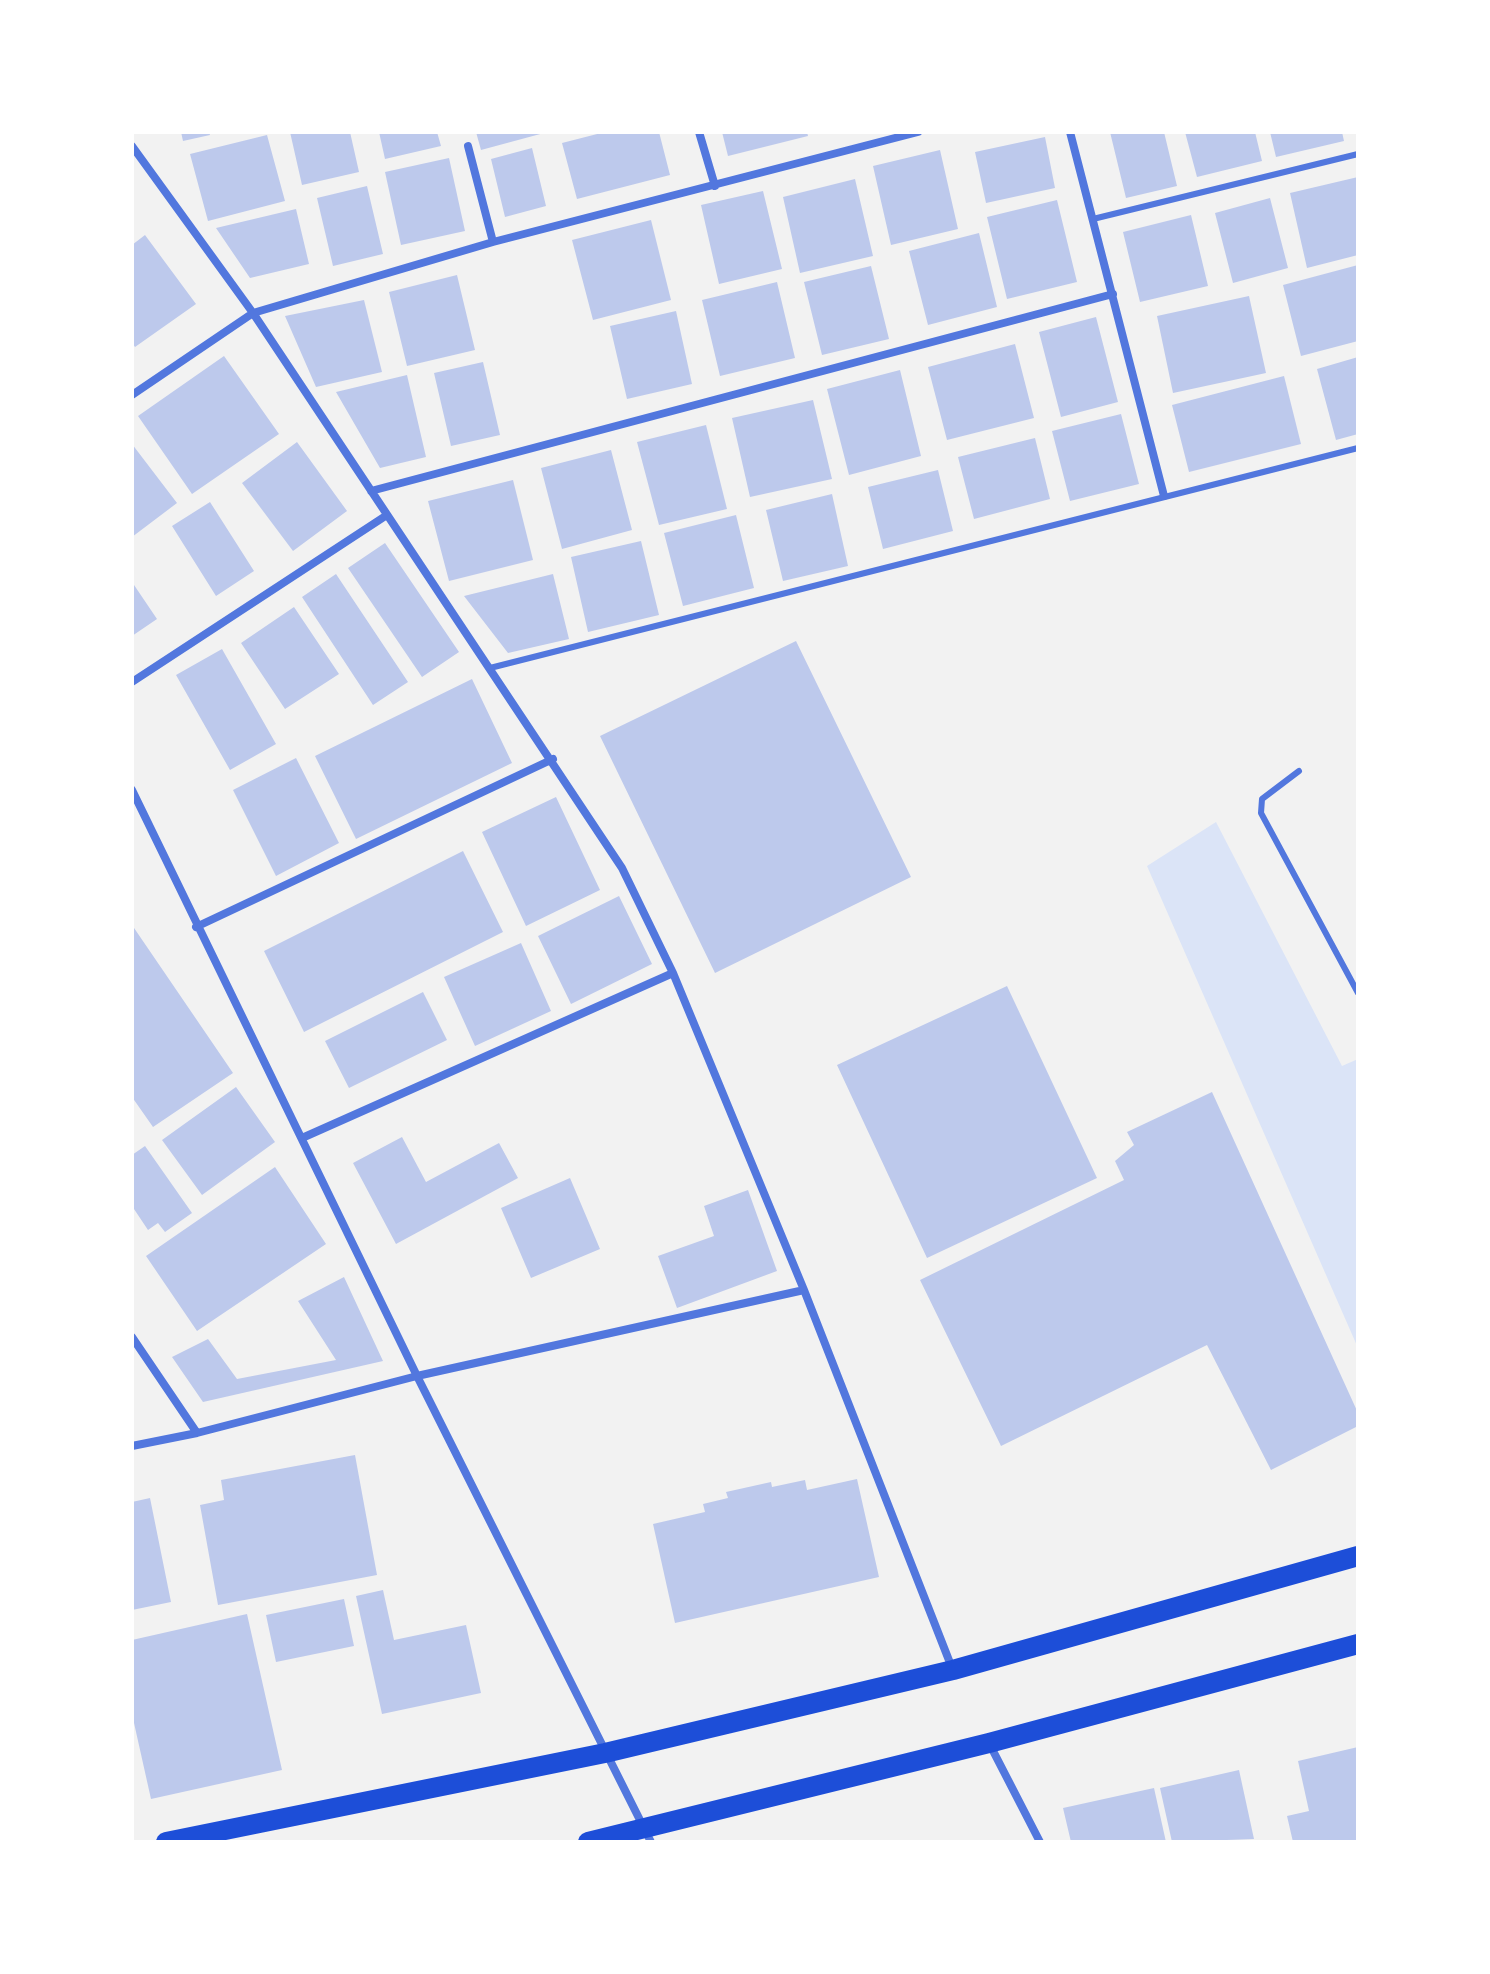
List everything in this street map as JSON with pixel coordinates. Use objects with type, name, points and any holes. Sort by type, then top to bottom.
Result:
[{"type":"main road","points":[[166,1842],[605,1753],[953,1670],[1358,1556]]},
{"type":"main road","points":[[588,1842],[648,1836],[1358,1644]]},
{"type":"street","points":[[699,132],[715,186]]},
{"type":"street","points":[[132,395],[253,313],[493,242],[918,132]]},
{"type":"street","points":[[1070,132],[1164,496]]},
{"type":"street","points":[[132,146],[253,313],[553,759],[622,868],[673,973],[804,1290],[953,1670]]},
{"type":"street","points":[[468,146],[493,242]]},
{"type":"street","points":[[371,491],[1113,294]]},
{"type":"street","points":[[132,682],[387,515]]},
{"type":"street","points":[[196,927],[553,759]]},
{"type":"street","points":[[132,790],[417,1376],[648,1836]]},
{"type":"street","points":[[302,1138],[673,973]]},
{"type":"street","points":[[132,1446],[197,1433],[417,1376],[804,1290]]},
{"type":"street","points":[[132,1337],[197,1433]]},
{"type":"street","points":[[989,1743],[1040,1842]]},
{"type":"lane","points":[[1093,219],[1358,154]]},
{"type":"lane","points":[[490,668],[1358,448]]},
{"type":"lane","points":[[1299,771],[1262,799],[1261,813],[1358,993]]},
{"type":"shaded area","points":[[1216,822],[1342,1066],[1358,1059],[1358,1348],[1147,866]]},
{"type":"building","points":[[181,132],[209,132],[210,135],[183,141]]},
{"type":"building","points":[[290,132],[350,132],[359,172],[302,185]]},
{"type":"building","points":[[379,132],[437,132],[441,146],[385,159]]},
{"type":"building","points":[[476,132],[544,132],[544,133],[481,150]]},
{"type":"building","points":[[605,132],[659,132],[670,175],[577,199],[562,143]]},
{"type":"building","points":[[722,132],[807,132],[808,136],[728,156]]},
{"type":"building","points":[[1110,132],[1164,132],[1177,186],[1126,198]]},
{"type":"building","points":[[1185,132],[1255,132],[1262,161],[1197,177]]},
{"type":"building","points":[[1270,132],[1342,132],[1344,141],[1276,157]]},
{"type":"building","points":[[267,135],[285,201],[208,221],[190,154]]},
{"type":"building","points":[[1045,137],[1055,188],[986,203],[975,152]]},
{"type":"building","points":[[532,148],[546,206],[505,217],[491,159]]},
{"type":"building","points":[[940,150],[958,229],[891,245],[873,166]]},
{"type":"building","points":[[449,158],[465,231],[401,245],[385,172]]},
{"type":"building","points":[[1358,177],[1358,255],[1307,268],[1290,193]]},
{"type":"building","points":[[855,179],[873,256],[800,273],[783,197]]},
{"type":"building","points":[[367,186],[383,254],[333,266],[317,198]]},
{"type":"building","points":[[763,191],[782,269],[719,284],[701,205]]},
{"type":"building","points":[[1270,198],[1288,268],[1233,283],[1215,213]]},
{"type":"building","points":[[1057,200],[1077,282],[1007,299],[987,217]]},
{"type":"building","points":[[296,209],[309,264],[250,278],[216,228]]},
{"type":"building","points":[[1191,215],[1208,286],[1140,302],[1123,232]]},
{"type":"building","points":[[651,220],[671,300],[593,320],[572,240]]},
{"type":"building","points":[[979,233],[997,307],[928,325],[909,251]]},
{"type":"building","points":[[145,235],[196,304],[135,347],[132,343],[132,245]]},
{"type":"building","points":[[1358,265],[1358,341],[1301,356],[1283,285]]},
{"type":"building","points":[[871,266],[889,339],[822,355],[804,282]]},
{"type":"building","points":[[457,275],[475,350],[407,366],[389,292]]},
{"type":"building","points":[[777,282],[795,358],[720,376],[702,300]]},
{"type":"building","points":[[1249,296],[1266,373],[1173,393],[1157,316]]},
{"type":"building","points":[[364,300],[382,372],[316,387],[285,316]]},
{"type":"building","points":[[676,311],[692,384],[627,399],[610,326]]},
{"type":"building","points":[[1096,317],[1118,402],[1061,417],[1039,332]]},
{"type":"building","points":[[1015,344],[1034,418],[947,440],[928,367]]},
{"type":"building","points":[[224,356],[279,434],[192,494],[138,416]]},
{"type":"building","points":[[1358,357],[1358,434],[1336,440],[1317,369]]},
{"type":"building","points":[[483,362],[500,435],[451,446],[434,373]]},
{"type":"building","points":[[900,370],[921,456],[849,475],[827,389]]},
{"type":"building","points":[[407,375],[426,457],[380,468],[336,392]]},
{"type":"building","points":[[1284,376],[1301,444],[1189,472],[1172,405]]},
{"type":"building","points":[[813,400],[832,479],[750,497],[732,418]]},
{"type":"building","points":[[1121,414],[1139,484],[1070,501],[1052,431]]},
{"type":"building","points":[[706,425],[727,509],[659,525],[637,442]]},
{"type":"building","points":[[1035,438],[1050,499],[974,519],[958,457]]},
{"type":"building","points":[[297,442],[347,511],[293,551],[242,483]]},
{"type":"building","points":[[132,444],[177,503],[132,537]]},
{"type":"building","points":[[611,450],[632,530],[562,549],[541,468]]},
{"type":"building","points":[[938,470],[953,531],[883,549],[868,487]]},
{"type":"building","points":[[513,480],[533,560],[449,581],[428,501]]},
{"type":"building","points":[[832,494],[848,566],[783,581],[766,510]]},
{"type":"building","points":[[210,502],[254,571],[216,596],[172,526]]},
{"type":"building","points":[[736,515],[754,588],[683,606],[664,533]]},
{"type":"building","points":[[641,541],[659,615],[588,632],[571,557]]},
{"type":"building","points":[[385,543],[459,652],[422,677],[348,568]]},
{"type":"building","points":[[336,574],[408,682],[373,705],[302,597]]},
{"type":"building","points":[[553,574],[569,639],[508,653],[464,596]]},
{"type":"building","points":[[132,582],[157,619],[132,636]]},
{"type":"building","points":[[294,607],[339,674],[285,709],[241,643]]},
{"type":"building","points":[[796,641],[911,877],[715,973],[600,736]]},
{"type":"building","points":[[222,649],[276,744],[230,770],[176,675]]},
{"type":"building","points":[[472,679],[512,763],[356,839],[315,756]]},
{"type":"building","points":[[296,758],[339,843],[276,876],[233,790]]},
{"type":"building","points":[[556,797],[600,890],[526,926],[482,832]]},
{"type":"building","points":[[463,851],[503,932],[304,1032],[264,951]]},
{"type":"building","points":[[619,896],[652,964],[571,1004],[538,936]]},
{"type":"building","points":[[132,925],[233,1073],[153,1127],[132,1097]]},
{"type":"building","points":[[521,943],[551,1011],[475,1046],[444,977]]},
{"type":"building","points":[[1007,986],[1097,1178],[927,1258],[837,1065]]},
{"type":"building","points":[[423,992],[447,1040],[349,1088],[325,1041]]},
{"type":"building","points":[[236,1087],[275,1142],[202,1195],[162,1140]]},
{"type":"building","points":[[1212,1092],[1358,1413],[1358,1426],[1271,1470],[1207,1345],[1001,1446],[920,1280],[1124,1180],[1115,1161],[1134,1145],[1127,1132]]},
{"type":"building","points":[[402,1137],[426,1182],[499,1143],[518,1178],[396,1244],[353,1163]]},
{"type":"building","points":[[145,1146],[192,1213],[165,1232],[158,1223],[148,1230],[132,1206],[132,1155]]},
{"type":"building","points":[[275,1167],[326,1244],[197,1331],[146,1256]]},
{"type":"building","points":[[570,1178],[600,1249],[531,1278],[501,1208]]},
{"type":"building","points":[[748,1190],[777,1271],[677,1308],[658,1256],[714,1236],[704,1206]]},
{"type":"building","points":[[344,1277],[383,1361],[203,1402],[172,1357],[208,1339],[237,1379],[336,1360],[298,1301]]},
{"type":"building","points":[[355,1455],[377,1575],[218,1605],[200,1505],[224,1500],[221,1480]]},
{"type":"building","points":[[857,1479],[879,1577],[675,1623],[653,1524],[705,1512],[703,1504],[728,1498],[726,1492],[771,1482],[772,1487],[805,1480],[807,1490]]},
{"type":"building","points":[[150,1498],[171,1602],[132,1610],[132,1502]]},
{"type":"building","points":[[383,1590],[394,1640],[466,1625],[481,1693],[382,1714],[356,1596]]},
{"type":"building","points":[[344,1599],[354,1646],[276,1662],[266,1615]]},
{"type":"building","points":[[247,1614],[282,1770],[151,1799],[132,1714],[132,1640]]},
{"type":"building","points":[[1358,1747],[1358,1842],[1293,1842],[1287,1816],[1309,1811],[1298,1761]]},
{"type":"building","points":[[1239,1770],[1254,1839],[1172,1842],[1160,1788]]},
{"type":"building","points":[[1154,1788],[1166,1842],[1071,1842],[1063,1808]]}]
